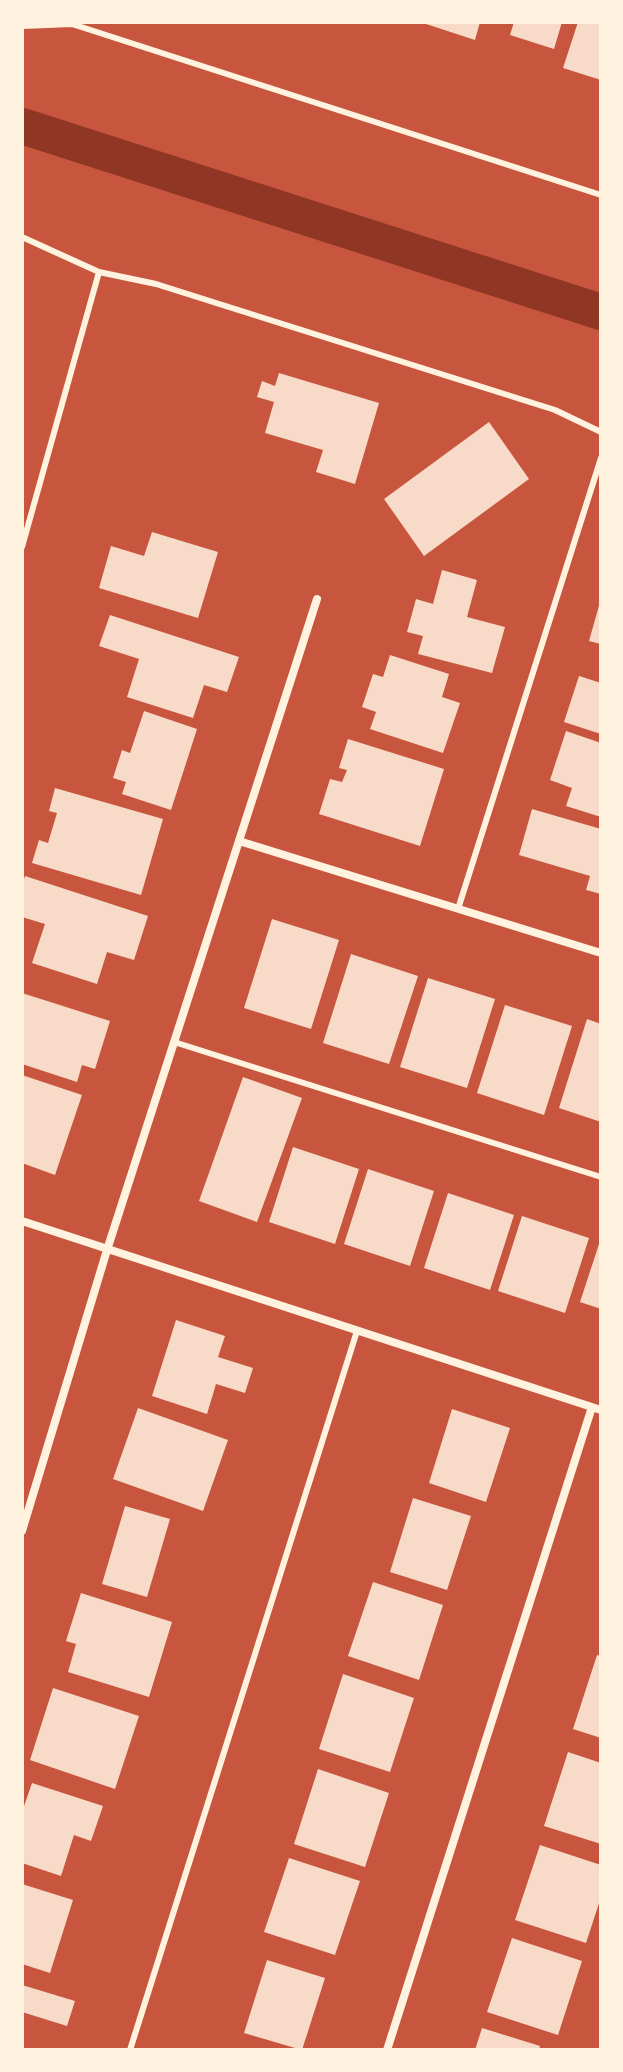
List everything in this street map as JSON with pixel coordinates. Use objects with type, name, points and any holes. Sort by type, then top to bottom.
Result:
[{"type":"street","points":[[22,1531],[107,1250],[317,599]]},
{"type":"street","points":[[239,841],[601,953]]},
{"type":"street","points":[[22,1221],[596,1409],[387,2050]]},
{"type":"lane","points":[[22,26],[72,24],[601,195]]},
{"type":"lane","points":[[22,237],[99,272],[156,284],[555,410],[601,432]]},
{"type":"lane","points":[[22,547],[99,272]]},
{"type":"lane","points":[[458,909],[601,458]]},
{"type":"lane","points":[[174,1042],[601,1177]]},
{"type":"lane","points":[[130,2050],[357,1331]]},
{"type":"building","points":[[420,22],[480,22],[475,40]]},
{"type":"building","points":[[514,22],[562,22],[554,49],[510,35]]},
{"type":"building","points":[[578,22],[601,22],[601,80],[563,68]]},
{"type":"building","points":[[279,373],[379,403],[355,484],[316,472],[323,450],[265,433],[274,402],[257,397],[262,381],[275,386]]},
{"type":"building","points":[[489,422],[529,479],[424,556],[384,499]]},
{"type":"building","points":[[152,532],[218,552],[198,618],[99,588],[111,546],[144,556]]},
{"type":"building","points":[[442,570],[477,580],[467,617],[505,627],[492,673],[418,654],[423,636],[407,632],[416,599],[433,604]]},
{"type":"building","points":[[601,602],[601,644],[589,641]]},
{"type":"building","points":[[110,615],[239,657],[227,692],[204,685],[193,718],[127,697],[139,659],[99,646]]},
{"type":"building","points":[[390,655],[449,674],[442,697],[460,703],[443,753],[370,729],[376,712],[362,707],[373,674],[383,677]]},
{"type":"building","points":[[579,676],[601,683],[601,734],[564,722]]},
{"type":"building","points":[[144,711],[197,729],[171,810],[122,794],[126,782],[113,778],[122,750],[130,753]]},
{"type":"building","points":[[566,731],[601,743],[601,817],[566,806],[572,788],[550,780]]},
{"type":"building","points":[[348,739],[444,769],[420,846],[319,814],[330,779],[342,782],[347,770],[339,768]]},
{"type":"building","points":[[55,788],[163,819],[141,895],[32,863],[39,840],[48,843],[57,813],[49,811]]},
{"type":"building","points":[[532,809],[601,829],[601,894],[586,890],[590,876],[519,855]]},
{"type":"building","points":[[25,876],[148,916],[134,960],[107,952],[97,984],[32,963],[45,924],[22,917]]},
{"type":"building","points":[[272,919],[339,940],[311,1029],[244,1008]]},
{"type":"building","points":[[351,954],[418,976],[389,1064],[323,1043]]},
{"type":"building","points":[[428,978],[495,999],[467,1088],[400,1067]]},
{"type":"building","points":[[22,993],[110,1021],[95,1069],[82,1065],[77,1082],[22,1064]]},
{"type":"building","points":[[505,1005],[572,1026],[544,1115],[477,1093]]},
{"type":"building","points":[[587,1019],[601,1024],[601,1122],[559,1108]]},
{"type":"building","points":[[22,1075],[82,1095],[55,1175],[22,1163]]},
{"type":"building","points":[[243,1077],[302,1098],[257,1222],[199,1201]]},
{"type":"building","points":[[293,1147],[359,1169],[335,1244],[269,1222]]},
{"type":"building","points":[[368,1169],[434,1191],[410,1266],[344,1244]]},
{"type":"building","points":[[448,1193],[514,1215],[490,1290],[424,1268]]},
{"type":"building","points":[[522,1216],[589,1238],[565,1313],[498,1291]]},
{"type":"building","points":[[601,1241],[601,1309],[580,1302]]},
{"type":"building","points":[[176,1320],[225,1336],[218,1357],[253,1368],[245,1393],[216,1384],[207,1414],[152,1396]]},
{"type":"building","points":[[138,1408],[228,1440],[203,1511],[113,1479]]},
{"type":"building","points":[[452,1409],[510,1428],[486,1502],[429,1483]]},
{"type":"building","points":[[413,1498],[471,1516],[447,1590],[390,1572]]},
{"type":"building","points":[[125,1506],[170,1519],[147,1597],[102,1584]]},
{"type":"building","points":[[373,1582],[443,1605],[419,1680],[348,1656]]},
{"type":"building","points":[[81,1593],[172,1622],[149,1697],[68,1672],[76,1644],[66,1641]]},
{"type":"building","points":[[597,1655],[601,1656],[601,1738],[573,1729]]},
{"type":"building","points":[[343,1674],[414,1698],[390,1772],[319,1749]]},
{"type":"building","points":[[53,1688],[139,1716],[115,1789],[30,1760]]},
{"type":"building","points":[[568,1752],[601,1763],[601,1844],[544,1826]]},
{"type":"building","points":[[318,1769],[389,1793],[365,1867],[294,1844]]},
{"type":"building","points":[[32,1783],[103,1806],[91,1841],[74,1835],[61,1876],[22,1863],[22,1812]]},
{"type":"building","points":[[540,1845],[601,1865],[601,1897],[586,1943],[515,1920]]},
{"type":"building","points":[[289,1858],[360,1881],[335,1955],[264,1932]]},
{"type":"building","points":[[22,1884],[73,1900],[50,1973],[22,1964]]},
{"type":"building","points":[[512,1938],[582,1961],[558,2035],[487,2012]]},
{"type":"building","points":[[267,1960],[325,1978],[302,2050],[244,2033]]},
{"type":"building","points":[[22,1985],[75,2001],[67,2026],[22,2012]]},
{"type":"building","points":[[482,2028],[540,2046],[539,2050],[475,2050]]},
{"type":"waterway","points":[[22,126],[601,312]]}]
